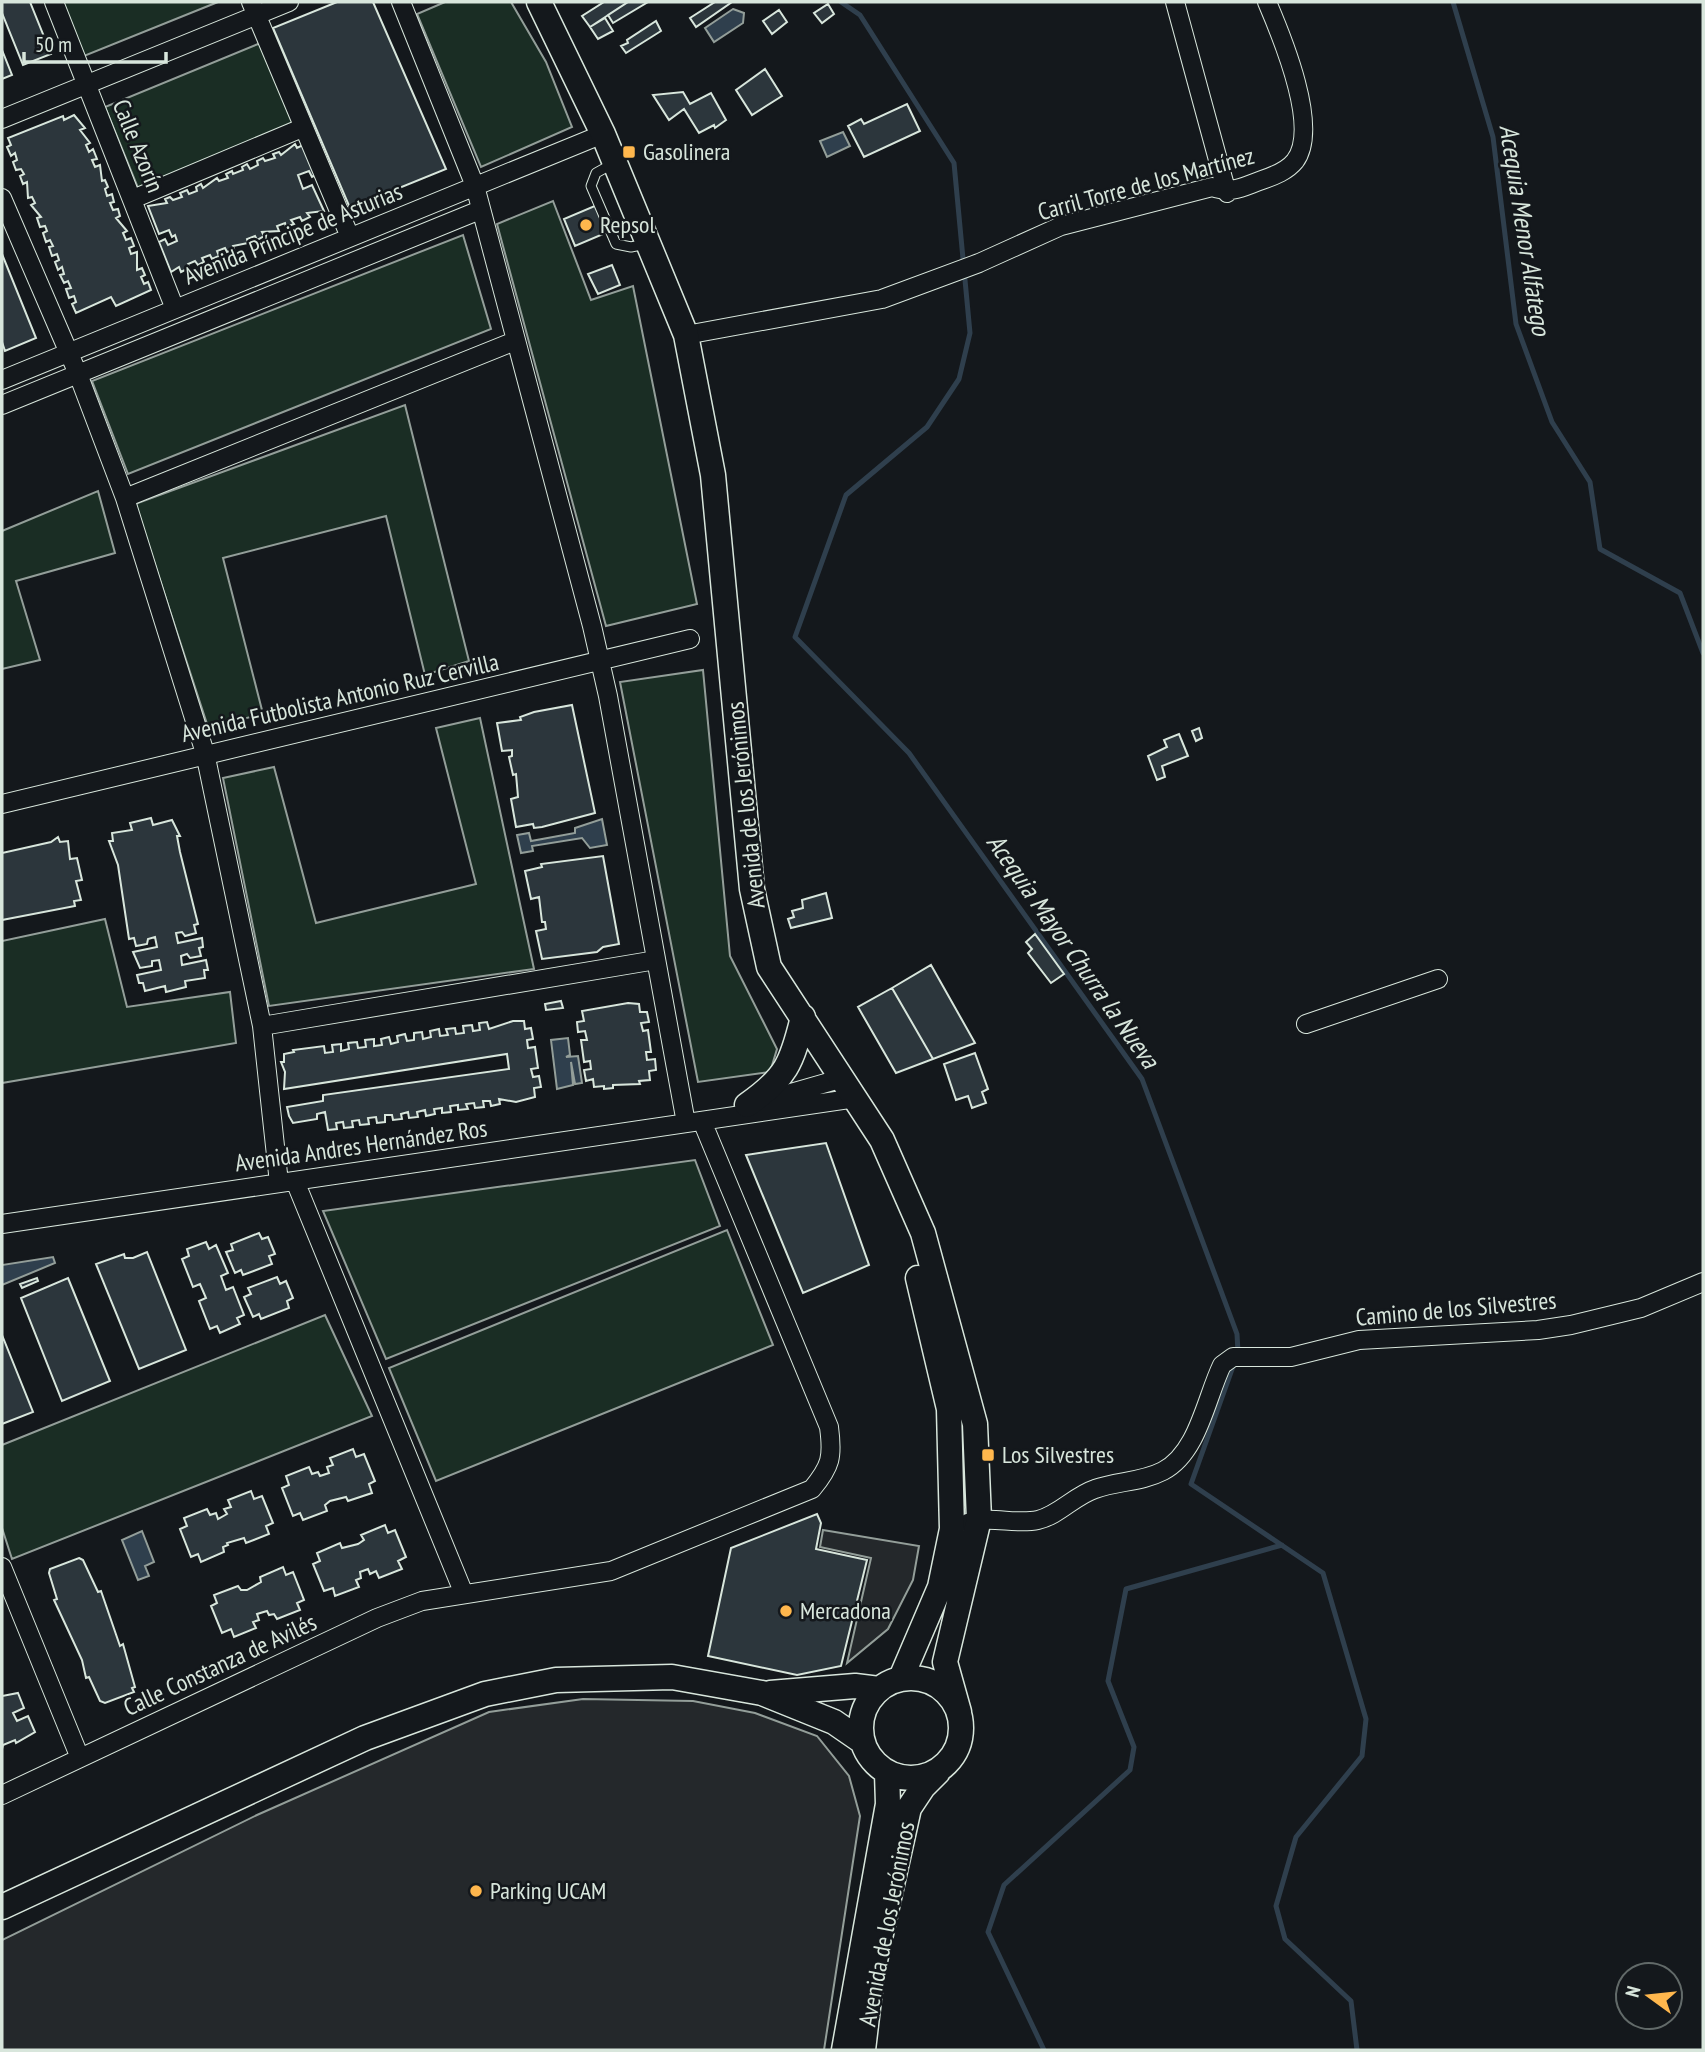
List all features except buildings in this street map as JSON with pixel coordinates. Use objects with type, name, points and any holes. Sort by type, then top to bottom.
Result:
[{"type":"main road","name":"Avenida de los Jerónimos","points":[[540,2],[603,134],[646,244],[686,335],[713,475],[752,889],[769,967],[850,1088],[888,1155],[923,1233],[975,1424],[979,1519],[945,1662],[960,1712]]},
{"type":"main road","points":[[738,1112],[774,1086],[785,1074],[803,1017]]},
{"type":"main road","points":[[888,1155],[950,1409],[952,1529],[940,1587],[901,1678]]},
{"type":"main road","points":[[2,1907],[365,1738],[485,1694],[556,1680],[672,1677],[762,1693],[827,1719],[863,1742],[876,1765],[887,1773],[916,1778],[943,1767],[960,1742],[960,1712],[943,1688],[930,1680],[901,1678],[878,1689],[863,1713],[863,1742]]},
{"type":"main road","points":[[762,1693],[855,1686],[878,1689]]},
{"type":"main road","name":"Avenida de los Jerónimos","points":[[863,2050],[872,1974],[909,1808],[923,1787],[943,1767]]},
{"type":"main road","name":"Avenida de los Jerónimos","points":[[845,2050],[888,1804],[887,1773]]},
{"type":"street","name":"Calle Azorín","points":[[54,2],[175,309]]},
{"type":"street","points":[[2,119],[254,8],[289,2]]},
{"type":"street","points":[[401,2],[475,186],[480,210]]},
{"type":"street","points":[[1175,2],[1227,192]]},
{"type":"street","name":"Carril Torre de los Martínez","points":[[686,335],[882,299],[979,263],[1061,226],[1212,187],[1227,192],[1284,170],[1294,163],[1303,137],[1297,89],[1267,2]]},
{"type":"street","points":[[254,8],[302,128],[350,237]]},
{"type":"street","points":[[133,199],[302,128]]},
{"type":"street","name":"Avenida Príncipe de Asturias","points":[[2,380],[603,134]]},
{"type":"street","points":[[2,198],[78,374],[125,498],[205,753],[262,1026],[287,1182],[464,1594]]},
{"type":"street","name":"Avenida Príncipe de Asturias","points":[[2,405],[480,210]]},
{"type":"street","name":"Calle Constanza de Avilés","points":[[2,1795],[377,1618],[422,1601],[611,1571],[794,1499],[812,1489],[826,1473],[832,1452],[829,1427],[694,1122],[656,960],[601,662],[480,210]]},
{"type":"street","points":[[125,498],[515,341]]},
{"type":"street","name":"Avenida Futbolista Antonio Ruz Cervilla","points":[[2,804],[205,753],[690,639]]},
{"type":"street","points":[[262,1026],[656,960]]},
{"type":"street","points":[[1306,1024],[1438,979]]},
{"type":"street","name":"Avenida Andres Hernández Ros","points":[[2,1224],[694,1122],[850,1088]]},
{"type":"street","name":"Camino de los Silvestres","points":[[952,1529],[979,1519],[998,1522],[1038,1520],[1093,1489],[1164,1471],[1177,1461],[1186,1447],[1222,1365],[1239,1357],[1292,1357],[1382,1337],[1549,1329],[1641,1308],[1703,1282]]},
{"type":"street","points":[[2,1567],[80,1758]]},
{"type":"green space","points":[[62,2],[218,2],[84,56]]},
{"type":"green space","points":[[445,2],[511,2],[546,62],[572,127],[481,167],[417,14]]},
{"type":"green space","points":[[263,42],[296,125],[138,188],[105,107]]},
{"type":"green space","points":[[553,201],[591,300],[633,286],[697,604],[606,626],[497,224]]},
{"type":"green space","points":[[463,235],[491,329],[128,474],[92,381]]},
{"type":"green space","points":[[405,405],[469,661],[425,675],[386,516],[223,558],[263,714],[208,727],[135,504]]},
{"type":"green space","points":[[98,491],[115,553],[16,581],[40,660],[2,669],[2,531]]},
{"type":"green space","points":[[703,670],[730,956],[777,1049],[770,1072],[698,1082],[620,682]]},
{"type":"green space","points":[[480,718],[534,969],[269,1006],[223,778],[274,767],[316,923],[476,884],[436,728]]},
{"type":"green space","points":[[105,919],[127,1007],[230,992],[236,1043],[2,1083],[2,941]]},
{"type":"green space","points":[[695,1160],[720,1226],[386,1359],[323,1211]]},
{"type":"green space","points":[[727,1230],[773,1345],[436,1481],[389,1368]]},
{"type":"green space","points":[[325,1315],[372,1416],[12,1559],[2,1528],[2,1445]]},
{"type":"shaded area","points":[[823,1530],[919,1546],[913,1580],[888,1629],[847,1663],[871,1558],[820,1547]]},
{"type":"shaded area","name":"Parking UCAM","points":[[583,1699],[693,1701],[755,1713],[817,1736],[849,1776],[860,1816],[824,2050],[2,2050],[2,1940],[257,1815],[489,1712]]},
{"type":"water","points":[[733,9],[744,13],[743,23],[714,42],[705,28]]},
{"type":"water","points":[[843,132],[850,146],[827,157],[820,141]]},
{"type":"water","points":[[602,819],[607,845],[590,848],[582,838],[532,846],[533,851],[521,853],[517,835],[529,833],[531,841],[575,833],[575,828]]},
{"type":"water","points":[[568,1038],[570,1055],[566,1057],[578,1056],[582,1083],[575,1084],[571,1062],[573,1085],[557,1089],[551,1040]]},
{"type":"water","points":[[53,1257],[55,1263],[2,1285],[2,1265]]},
{"type":"water","points":[[142,1531],[154,1562],[145,1566],[149,1576],[138,1580],[122,1540]]},
{"type":"waterway","name":"Acequia Mayor Churra la Nueva","points":[[841,2],[860,15],[954,163],[970,333],[959,379],[927,427],[846,495],[795,637],[909,753],[1142,1079],[1237,1334],[1238,1352]]},
{"type":"waterway","name":"Acequia Menor Alfatego","points":[[1453,2],[1493,137],[1516,324],[1552,422],[1590,482],[1600,549],[1680,593],[1703,653]]},
{"type":"waterway","name":"Acequia Mayor Churra la Nueva","points":[[1235,1361],[1191,1484],[1323,1573],[1366,1719],[1362,1756],[1296,1837],[1276,1906],[1285,1939],[1351,2001],[1357,2050]]},
{"type":"waterway","points":[[1044,2050],[988,1932],[1004,1885],[1130,1770],[1134,1747],[1108,1681],[1126,1589],[1282,1545]]},
{"type":"place","name":"Gasolinera","points":[[629,152]]},
{"type":"place","name":"Repsol","points":[[586,225]]},
{"type":"place","name":"Los Silvestres","points":[[988,1455]]},
{"type":"place","name":"Mercadona","points":[[786,1611]]},
{"type":"place","name":"Parking UCAM","points":[[476,1891]]}]
